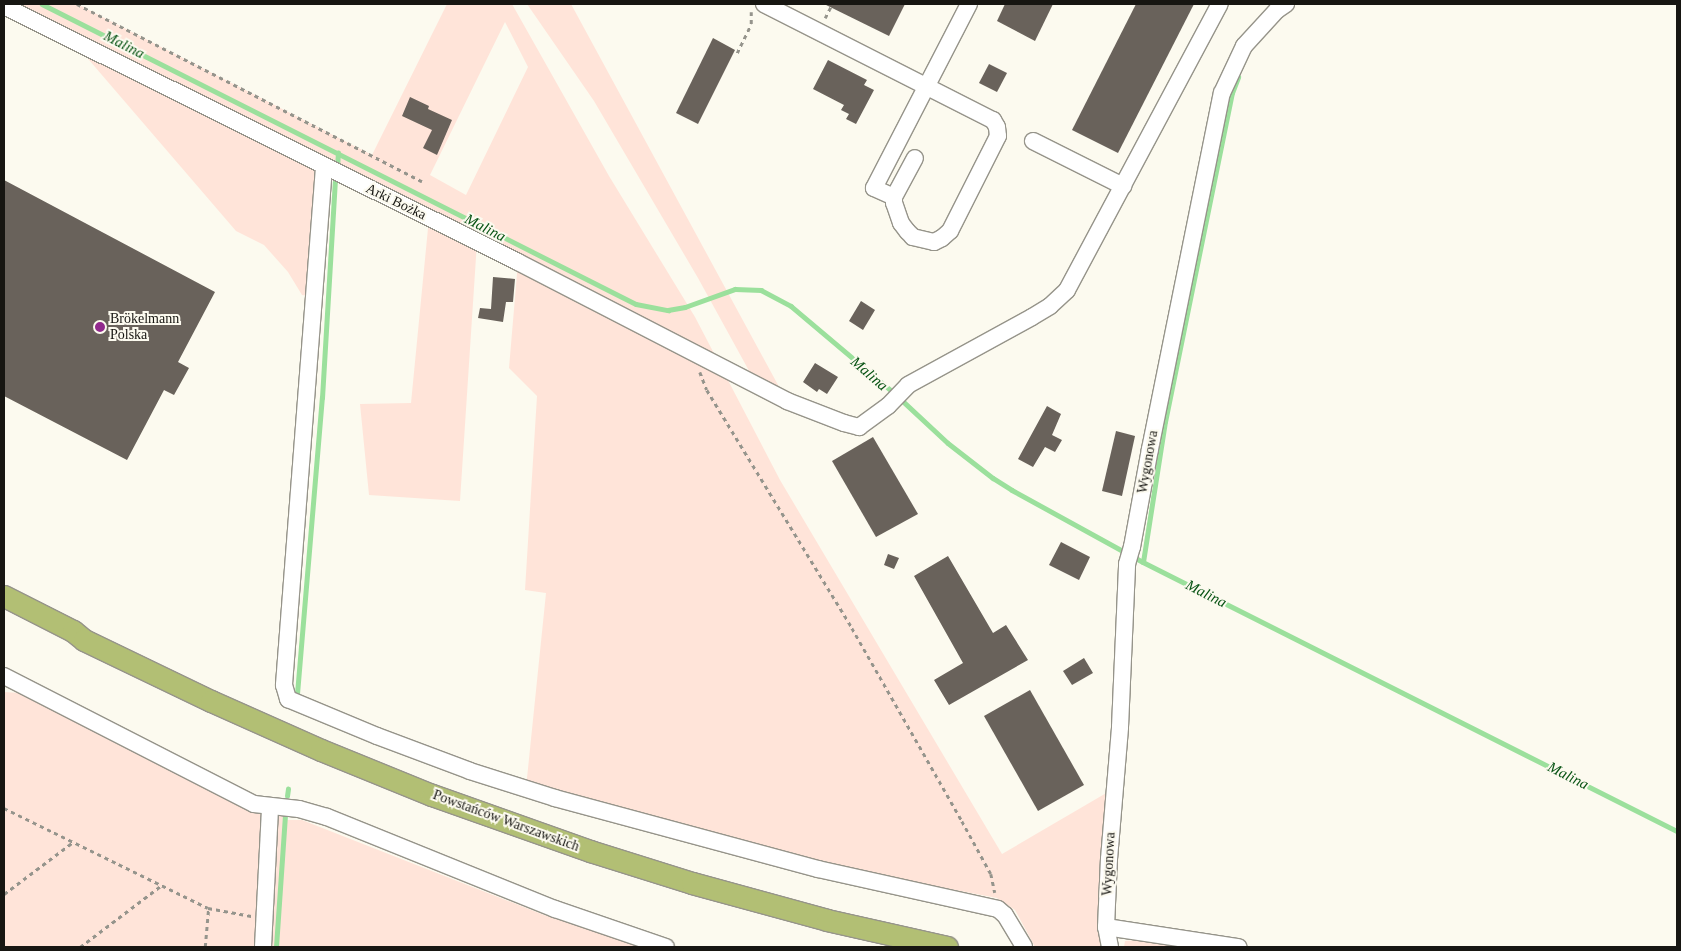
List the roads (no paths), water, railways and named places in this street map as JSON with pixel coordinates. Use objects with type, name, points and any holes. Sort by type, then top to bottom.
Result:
[{"type":"main road","name":"Powstańców Warszawskich","points":[[4,596],[73,631],[84,640],[211,702],[321,750],[432,795],[543,835],[692,883],[827,920],[947,947]]},
{"type":"main road","name":"Powstańców Warszawskich","points":[[4,612],[69,639],[84,640]]},
{"type":"street","points":[[894,197],[874,188],[968,4]]},
{"type":"street","points":[[1033,141],[1123,186],[1220,4]]},
{"type":"street","name":"Wygonowa","points":[[1110,947],[1106,927],[1109,859],[1120,727],[1127,564],[1132,547],[1222,93],[1244,46],[1277,10],[1286,4]]},
{"type":"street","points":[[757,5],[993,120],[997,127],[998,136],[950,231],[934,242],[913,237],[901,223],[894,197],[915,158]]},
{"type":"street","name":"Arki Bożka","points":[[4,6],[518,262],[787,401],[844,424],[859,427],[888,406],[908,385],[1032,318],[1060,297],[1075,277],[1123,186]]},
{"type":"street","points":[[324,166],[284,685],[288,699],[442,761],[555,798],[818,869],[998,909],[1005,915],[1024,947]]},
{"type":"street","points":[[4,676],[239,798],[254,804],[299,809],[327,817],[555,909],[666,947]]},
{"type":"street","points":[[263,947],[270,807]]},
{"type":"street","points":[[1106,927],[1239,947]]},
{"type":"waterway","name":"Malina","points":[[42,4],[636,304],[668,310],[685,307],[735,289],[761,290],[791,306],[892,391],[948,443],[993,478],[1012,490],[1143,562],[1677,831]]},
{"type":"waterway","points":[[1143,562],[1165,422],[1232,93],[1238,77]]},
{"type":"waterway","points":[[337,167],[338,153]]},
{"type":"waterway","points":[[297,694],[322,398],[335,182]]},
{"type":"waterway","points":[[287,796],[288,789]]},
{"type":"waterway","points":[[276,947],[285,815]]},
{"type":"place","name":"Brökelmann Polska","points":[[100,327]]}]
